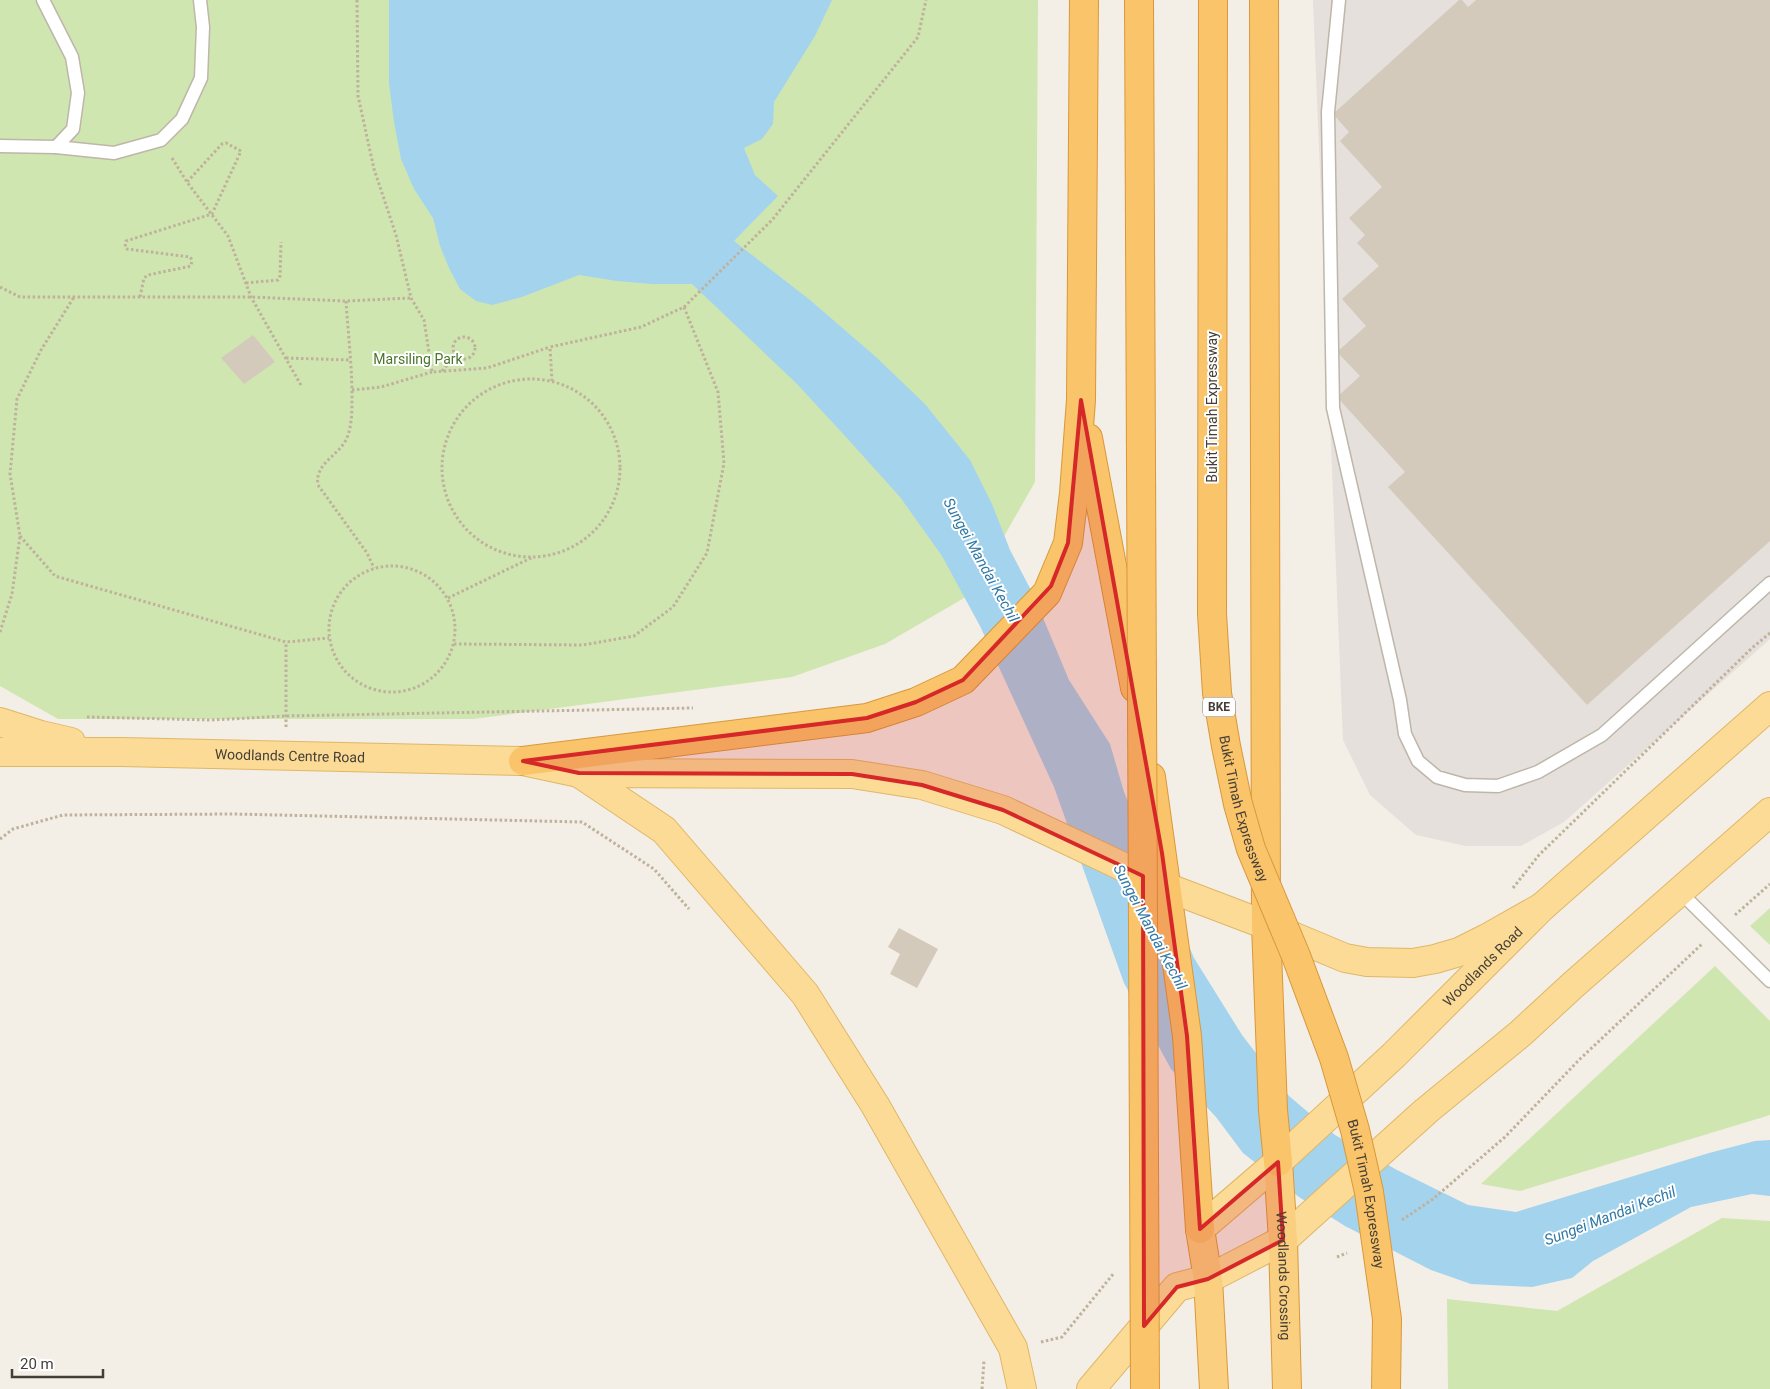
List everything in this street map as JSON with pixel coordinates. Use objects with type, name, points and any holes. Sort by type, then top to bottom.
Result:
[{"type":"highway","points":[[523,761],[867,718],[916,702],[963,680],[1047,593],[1068,542],[1074,493],[1081,400],[1084,0]]},
{"type":"highway","points":[[1139,0],[1145,1389]]},
{"type":"highway","name":"Bukit Timah Expressway","points":[[1213,0],[1212,614],[1217,693],[1238,804],[1251,849],[1296,956],[1334,1058],[1355,1130],[1369,1192],[1387,1319],[1386,1389]]},
{"type":"highway","points":[[1264,0],[1266,925],[1268,1015],[1278,1162]]},
{"type":"highway","points":[[1081,400],[1149,767],[1187,1036],[1200,1230],[1208,1279],[1214,1389]]},
{"type":"highway","name":"Woodlands Crossing","points":[[1278,1162],[1283,1240],[1287,1389]]},
{"type":"main road","name":"Woodlands Road","points":[[1200,1230],[1278,1162],[1394,1055],[1542,907],[1770,706]]},
{"type":"main road","points":[[0,722],[41,735],[121,752]]},
{"type":"main road","name":"Woodlands Centre Road","points":[[0,752],[121,752],[523,761],[578,773]]},
{"type":"main road","points":[[578,773],[852,774],[922,785],[1003,810],[1166,887],[1266,925],[1345,958],[1368,962],[1413,963],[1459,952],[1542,907]]},
{"type":"main road","points":[[578,773],[664,830],[805,994],[875,1105],[1013,1348],[1022,1389]]},
{"type":"main road","points":[[1091,1389],[1177,1287],[1208,1279],[1283,1240],[1426,1111],[1522,1033],[1573,985],[1770,812]]},
{"type":"lane","points":[[43,0],[72,57],[78,93],[73,129],[56,146]]},
{"type":"lane","points":[[0,146],[56,146],[114,153],[161,140],[182,119],[201,78],[203,27],[200,0]]},
{"type":"lane","points":[[1339,0],[1328,112],[1333,408],[1400,700],[1405,734],[1418,761],[1437,777],[1465,784],[1498,786],[1538,772],[1602,735],[1770,583]]},
{"type":"lane","points":[[1680,892],[1770,981]]},
{"type":"path","points":[[357,0],[358,96],[374,169],[396,235],[410,298],[424,320],[432,372]]},
{"type":"path","points":[[352,390],[381,387],[432,372],[487,368],[550,347],[641,327],[684,307],[772,220],[918,37],[926,0]]},
{"type":"path","points":[[161,140],[186,182],[228,236],[251,297],[302,387]]},
{"type":"path","points":[[140,297],[144,278],[148,275],[191,266],[192,260],[190,257],[127,249],[124,244],[126,241],[212,214],[241,152],[226,143],[222,144],[186,182]]},
{"type":"path","points":[[246,283],[278,280],[280,276],[281,242]]},
{"type":"path","points":[[0,287],[20,297],[251,297],[346,301],[410,298]]},
{"type":"path","points":[[0,632],[12,594],[20,536],[10,474],[17,399],[41,350],[74,296]]},
{"type":"path","points":[[346,301],[352,390],[352,420],[348,436],[343,445],[319,469],[316,477],[318,485],[367,553],[374,568]]},
{"type":"path","points":[[454,644],[583,644],[634,636],[673,606],[707,553],[724,464],[718,392],[684,307]]},
{"type":"path","points":[[464,336],[474,342],[475,349],[469,358],[462,359],[455,356],[452,348],[457,339],[464,336]]},
{"type":"path","points":[[550,347],[552,381]]},
{"type":"path","points":[[442,371],[455,356]]},
{"type":"path","points":[[286,358],[350,360]]},
{"type":"path","points":[[448,598],[533,557],[562,552],[588,538],[608,515],[619,488],[620,458],[612,430],[595,406],[572,388],[552,381],[514,380],[486,391],[464,409],[448,434],[442,462],[444,491],[456,518],[477,539],[503,553],[533,557]]},
{"type":"path","points":[[20,536],[55,576],[286,642],[329,638]]},
{"type":"path","points":[[392,566],[409,568],[424,574],[437,584],[448,598],[453,612],[454,644],[447,660],[437,673],[423,684],[406,690],[389,692],[372,688],[356,681],[343,669],[334,655],[329,638],[329,620],[334,603],[344,587],[357,576],[374,568],[392,566]]},
{"type":"path","points":[[1512,889],[1540,855],[1752,648],[1770,633]]},
{"type":"path","points":[[286,642],[286,755]]},
{"type":"path","points":[[84,717],[212,720],[286,716],[700,708]]},
{"type":"path","points":[[0,839],[13,829],[63,815],[234,814],[582,822],[654,870],[695,915]]},
{"type":"path","points":[[1394,1225],[1433,1200],[1504,1137],[1580,1059],[1718,929],[1770,884]]},
{"type":"path","points":[[1013,1348],[1062,1337],[1117,1269]]},
{"type":"path","points":[[982,1389],[984,1360]]},
{"type":"highlighted area","points":[[1081,400],[1162,853],[1187,1036],[1200,1229],[1278,1162],[1283,1240],[1208,1279],[1177,1287],[1144,1326],[1143,876],[1003,810],[922,785],[852,774],[579,773],[523,761],[867,718],[916,702],[963,680],[1051,586],[1068,543]]},
{"type":"shaded area","points":[[1313,0],[1770,0],[1770,639],[1564,822],[1521,846],[1466,846],[1416,835],[1370,795],[1343,740]]},
{"type":"green space","name":"Marsiling Park","points":[[0,0],[1038,0],[1035,482],[971,594],[885,644],[792,677],[473,719],[58,719],[0,686]]},
{"type":"green space","points":[[1770,908],[1770,945],[1750,926]]},
{"type":"green space","points":[[1715,966],[1770,1021],[1770,1115],[1520,1191],[1481,1184]]},
{"type":"green space","points":[[1722,1218],[1770,1221],[1770,1389],[1448,1389],[1447,1299],[1557,1311]]},
{"type":"water","name":"Sungei Mandai Kechil","points":[[389,0],[832,0],[815,36],[774,102],[773,124],[762,139],[744,148],[755,175],[778,196],[734,241],[810,300],[876,357],[925,404],[970,460],[992,504],[1010,550],[1033,594],[1069,680],[1110,744],[1124,792],[1194,958],[1242,1035],[1289,1096],[1335,1135],[1397,1170],[1468,1205],[1516,1212],[1709,1153],[1755,1141],[1770,1140],[1770,1196],[1752,1194],[1691,1207],[1593,1261],[1572,1278],[1532,1287],[1471,1284],[1431,1270],[1345,1226],[1299,1197],[1243,1153],[1216,1117],[1171,1069],[1124,983],[1054,787],[980,626],[942,556],[900,497],[846,437],[796,383],[692,284],[652,284],[579,275],[522,297],[492,305],[476,301],[460,289],[440,246],[433,218],[414,189],[401,159],[389,84]]},
{"type":"building","points":[[1459,0],[1462,0],[1468,7],[1476,0],[1770,0],[1770,541],[1587,705],[1388,487],[1405,472],[1337,397],[1360,376],[1337,352],[1366,326],[1342,299],[1379,266],[1357,243],[1365,235],[1349,218],[1382,187],[1340,141],[1349,132],[1333,114]]},
{"type":"building","points":[[253,335],[275,362],[244,384],[221,358]]},
{"type":"building","points":[[899,928],[938,949],[917,988],[890,974],[900,954],[888,947]]}]
